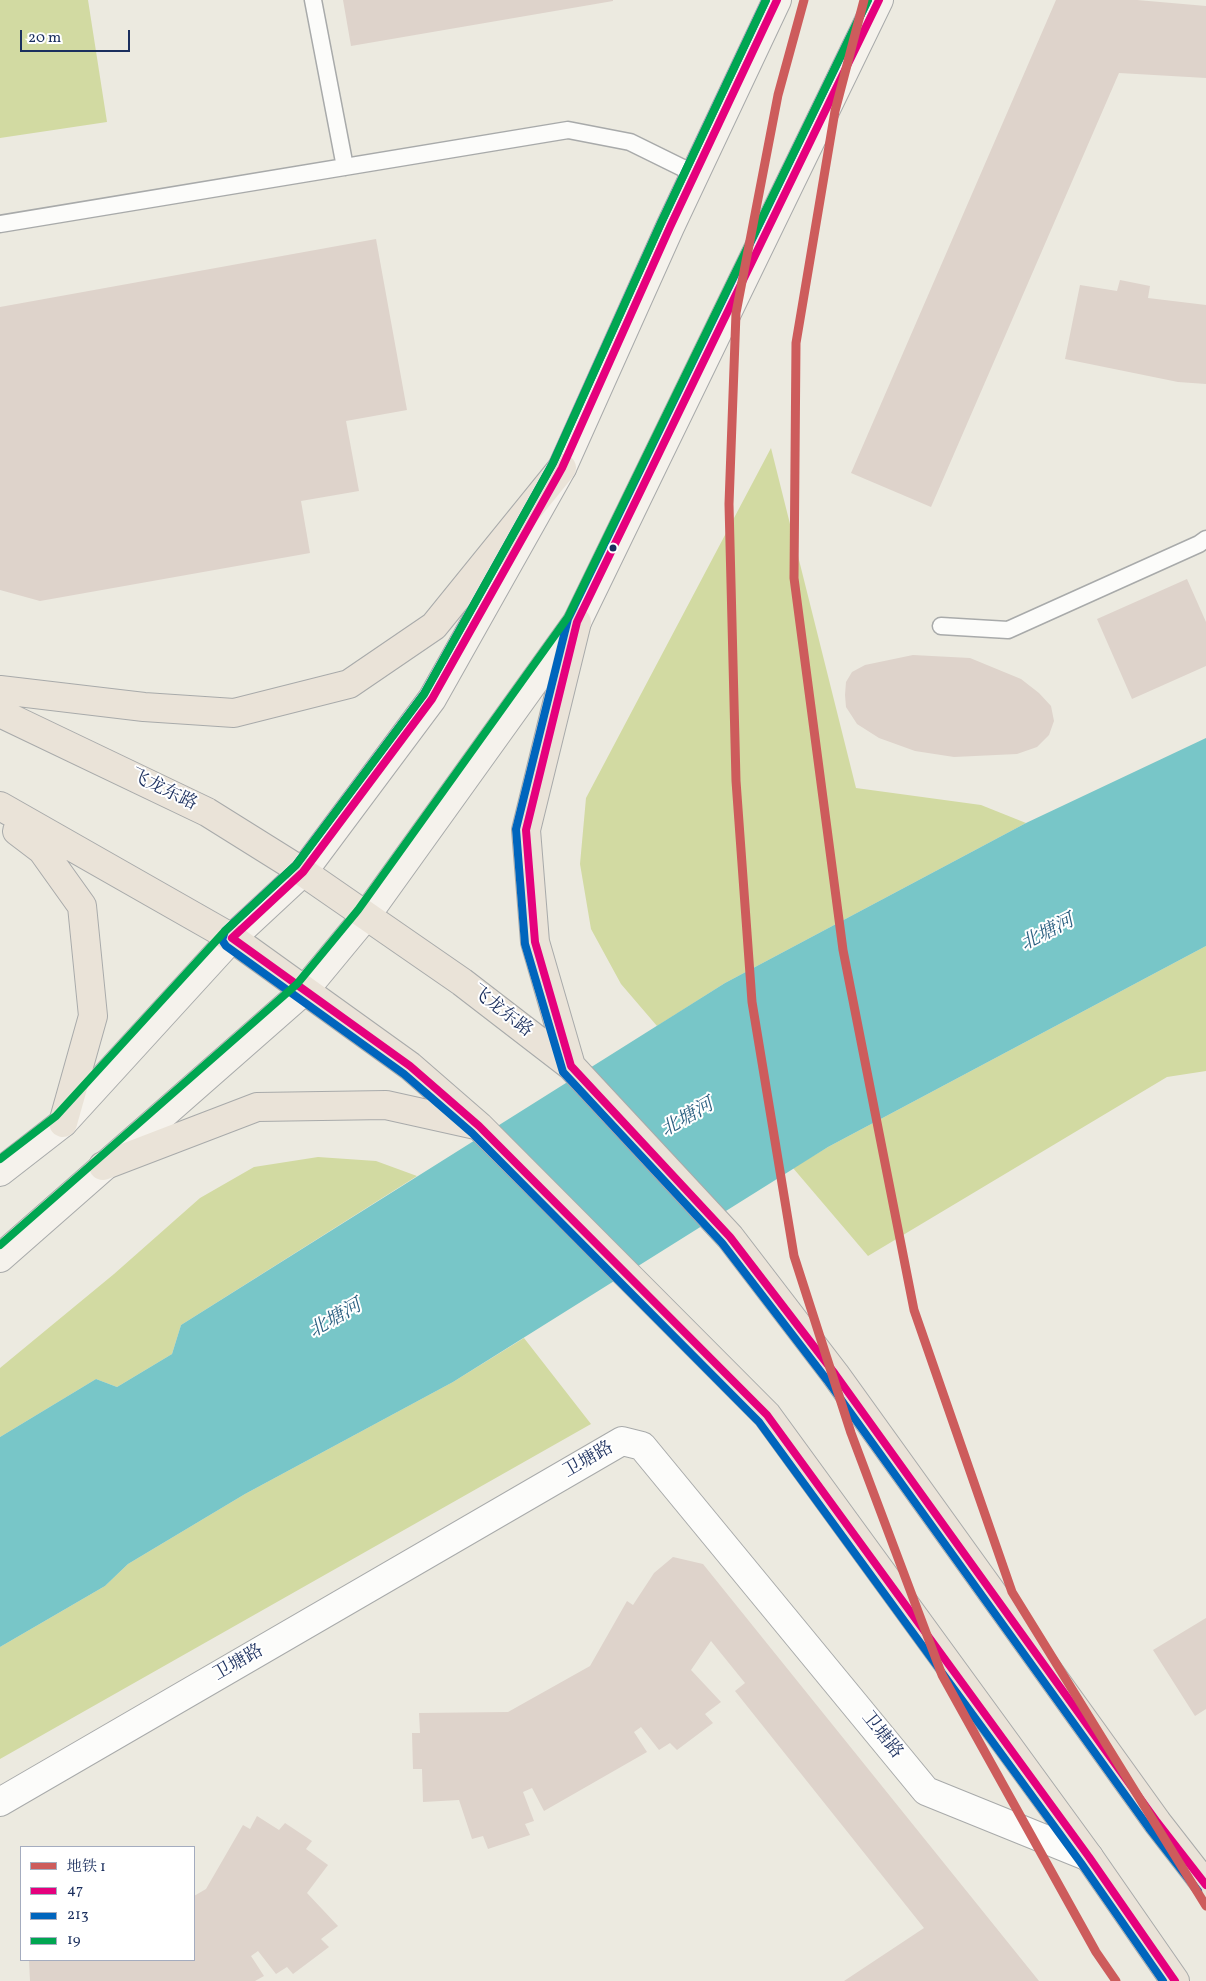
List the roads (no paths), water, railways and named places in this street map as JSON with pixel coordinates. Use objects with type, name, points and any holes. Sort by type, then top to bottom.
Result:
[{"type":"main road","points":[[0,1172],[63,1123],[232,938],[303,872],[432,699],[562,468],[777,0]]},
{"type":"main road","points":[[0,1258],[304,991],[366,916],[577,622],[879,0]]},
{"type":"main road","points":[[0,690],[144,707],[234,713],[349,684],[434,626],[562,468]]},
{"type":"main road","points":[[571,1066],[535,942],[526,830],[577,622]]},
{"type":"main road","name":"飞龙东路","points":[[0,713],[207,812],[303,872],[462,982],[571,1066],[730,1237],[835,1374],[1157,1822],[1206,1885]]},
{"type":"main road","points":[[0,806],[232,938],[410,1066],[478,1126],[768,1415],[1089,1857],[1175,1981]]},
{"type":"main road","points":[[0,818],[42,850],[82,906],[92,1016],[63,1123]]},
{"type":"main road","points":[[104,1166],[257,1107],[386,1105],[478,1126]]},
{"type":"street","name":"卫塘路","points":[[0,1802],[622,1442],[642,1446],[926,1791],[1089,1857]]},
{"type":"lane","points":[[314,0],[345,167]]},
{"type":"lane","points":[[0,224],[568,130],[630,142],[696,174]]},
{"type":"lane","points":[[941,626],[1008,630],[1199,544],[1206,539]]},
{"type":"water","name":"北塘河","points":[[1206,738],[1206,946],[828,1147],[453,1382],[245,1494],[128,1564],[105,1586],[0,1647],[0,1437],[96,1379],[117,1387],[172,1354],[181,1325],[725,983],[1026,823]]},
{"type":"metro line","name":"1","points":[[804,0],[778,95],[736,313],[729,504],[736,781],[752,1002],[794,1256],[851,1433],[942,1675],[1096,1952],[1116,1981]]},
{"type":"metro line","name":"1","points":[[864,0],[835,111],[796,343],[794,578],[843,950],[914,1310],[1012,1592],[1206,1906]]}]
